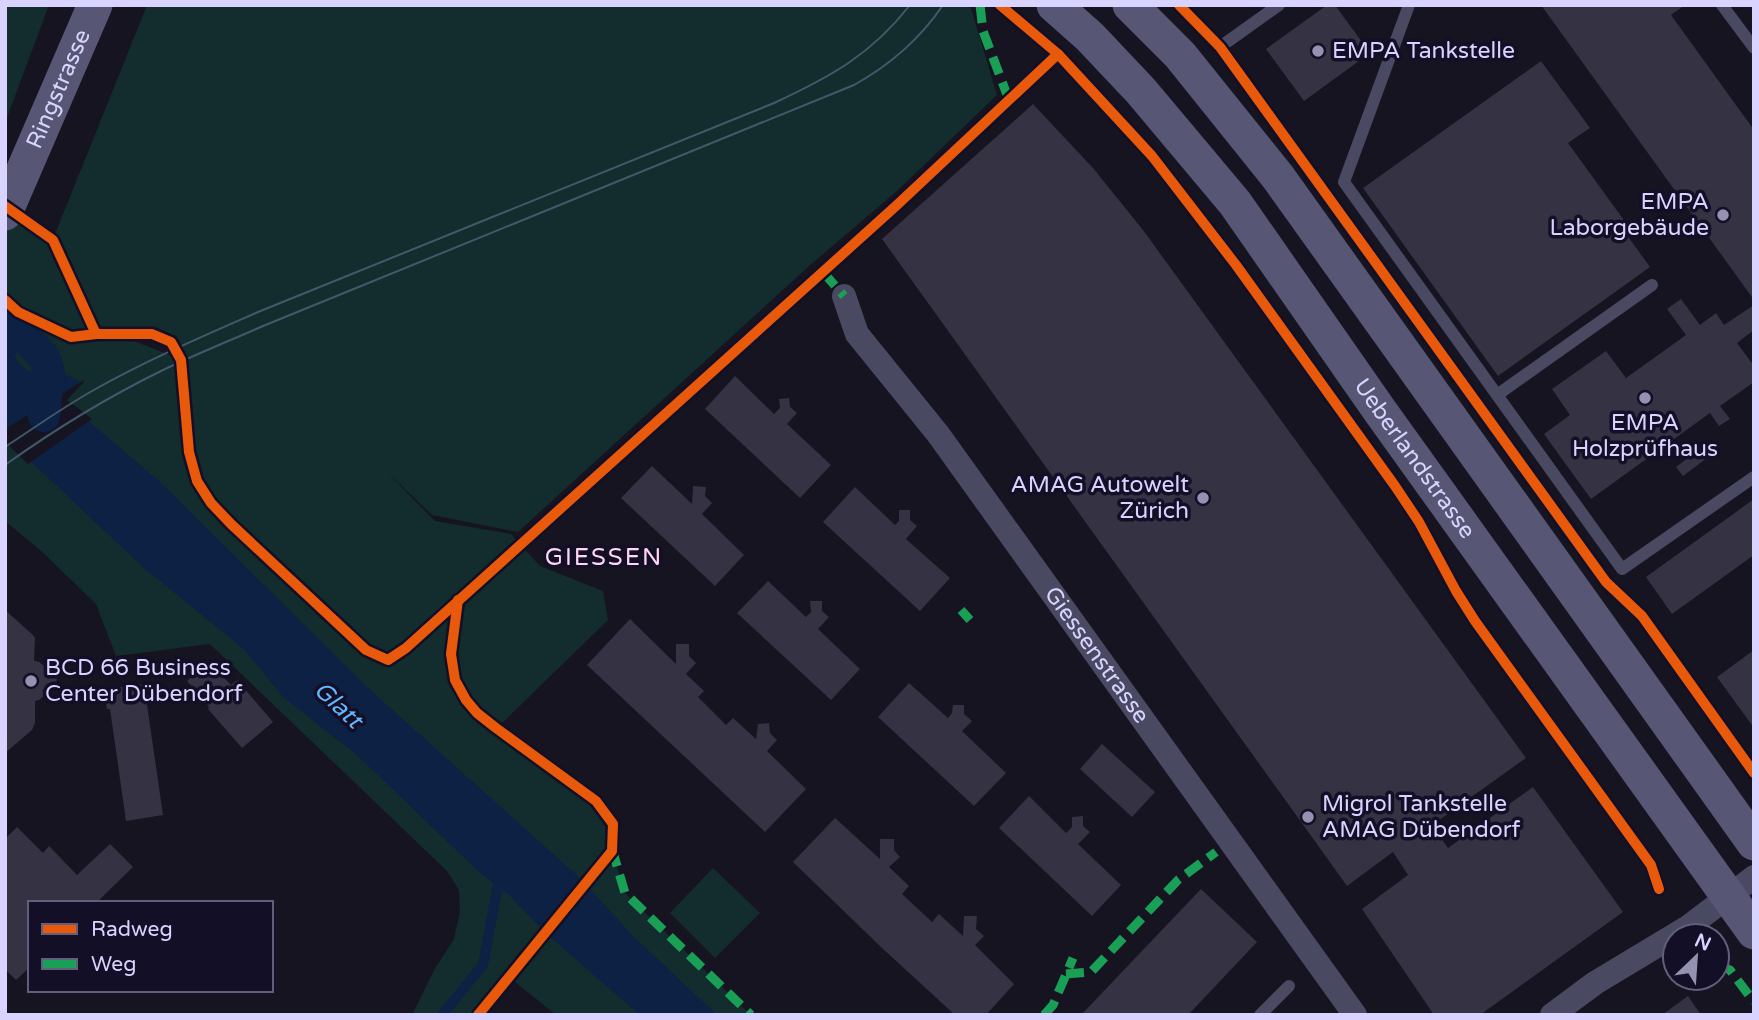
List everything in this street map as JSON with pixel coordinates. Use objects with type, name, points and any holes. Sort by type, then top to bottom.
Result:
[{"type":"main road","name":"Ringstrasse","points":[[5,213],[95,5]]},
{"type":"main road","name":"Ueberlandstrasse","points":[[1054,5],[1090,37],[1141,91],[1235,203],[1380,411],[1741,886],[1754,932]]},
{"type":"main road","points":[[1130,5],[1180,55],[1278,177],[1754,843]]},
{"type":"street","name":"Giessenstrasse","points":[[844,296],[858,334],[938,434],[1355,1015]]},
{"type":"street","points":[[1552,1015],[1595,983],[1688,927],[1741,886]]},
{"type":"lane","points":[[1220,47],[1279,5]]},
{"type":"lane","points":[[1409,5],[1343,182],[1622,569],[1754,477]]},
{"type":"lane","points":[[1722,5],[1754,48]]},
{"type":"lane","points":[[1497,395],[1651,285]]},
{"type":"lane","points":[[1260,1015],[1289,986]]},
{"type":"green space","points":[[5,5],[49,5],[5,123]]},
{"type":"green space","points":[[147,5],[970,5],[997,95],[897,191],[808,267],[518,532],[432,515],[386,471],[435,521],[511,534],[540,566],[603,591],[608,620],[496,729],[596,801],[613,824],[612,851],[625,893],[751,1015],[556,1015],[509,977],[477,1015],[412,1015],[434,970],[454,939],[460,912],[459,890],[447,871],[210,644],[116,656],[96,604],[40,550],[5,521],[5,206],[53,239]],"holes":[[[116,334],[152,334],[171,342],[180,359]]]},
{"type":"green space","points":[[713,868],[760,913],[715,958],[670,913]]},
{"type":"water","name":"Glatt","points":[[5,345],[11,349],[20,364],[34,374],[43,377],[57,371],[80,381],[63,400],[158,480],[368,688],[581,879],[632,935],[717,1015],[640,1015],[550,937],[508,894],[479,872],[356,754],[284,698],[244,649],[145,569],[5,437]]},
{"type":"pier","points":[[84,380],[67,400],[92,419],[28,464],[5,442],[5,429]]},
{"type":"building","name":"EMPA Tankstelle","points":[[1327,5],[1335,5],[1370,53],[1304,101],[1266,49]]},
{"type":"building","name":"EMPA Laborgebäude","points":[[1541,5],[1685,5],[1671,15],[1754,130],[1754,300]]},
{"type":"building","points":[[1541,61],[1590,128],[1568,143],[1626,223],[1621,227],[1650,267],[1498,376],[1363,188]]},
{"type":"building","name":"AMAG Autowelt Zürich","points":[[1033,104],[1093,168],[1143,230],[1526,758],[1432,825],[1448,848],[1533,787],[1623,912],[1480,1015],[1434,1015],[1362,909],[1408,875],[1393,852],[1347,886],[882,239]]},
{"type":"building","name":"EMPA Holzprüfhaus","points":[[1681,299],[1700,325],[1716,313],[1724,325],[1754,305],[1754,330],[1737,343],[1754,366],[1754,382],[1720,406],[1730,419],[1719,426],[1710,413],[1591,499],[1544,434],[1570,415],[1552,389],[1606,351],[1626,378],[1686,335],[1667,309]]},
{"type":"building","points":[[735,376],[774,414],[780,408],[779,399],[789,398],[790,407],[797,413],[787,424],[831,465],[800,498],[705,409]]},
{"type":"building","points":[[1708,443],[1715,452],[1683,476],[1676,467]]},
{"type":"building","points":[[652,466],[692,504],[693,486],[706,487],[705,496],[712,503],[702,514],[744,555],[715,586],[621,498]]},
{"type":"building","points":[[855,487],[895,525],[899,521],[899,510],[910,510],[910,520],[917,526],[906,539],[950,578],[920,611],[823,522]]},
{"type":"building","points":[[1754,499],[1754,555],[1672,614],[1646,577]]},
{"type":"building","points":[[768,581],[806,617],[811,612],[810,601],[822,601],[822,611],[829,617],[818,629],[860,669],[831,700],[737,613]]},
{"type":"building","name":"BCD 66 Business Center Dübendorf","points":[[5,610],[35,638],[34,661],[57,676],[56,686],[35,701],[35,723],[32,730],[5,753]]},
{"type":"building","points":[[630,619],[676,664],[676,644],[689,644],[689,656],[696,663],[686,674],[704,691],[698,697],[726,725],[733,718],[756,739],[758,724],[769,723],[770,733],[777,740],[767,751],[806,789],[765,832],[587,665]]},
{"type":"building","points":[[1754,650],[1754,728],[1717,677]]},
{"type":"building","points":[[208,661],[231,685],[237,680],[273,722],[242,748],[187,681]]},
{"type":"building","points":[[909,683],[948,718],[953,705],[964,705],[964,714],[972,721],[962,731],[1006,773],[974,806],[878,717]]},
{"type":"building","points":[[144,684],[163,815],[126,821],[110,709],[107,709],[104,689]]},
{"type":"building","points":[[1102,744],[1155,792],[1132,817],[1080,769]]},
{"type":"building","points":[[1029,796],[1066,833],[1072,827],[1072,817],[1083,816],[1083,826],[1090,832],[1078,844],[1121,885],[1092,916],[999,828]]},
{"type":"building","points":[[835,818],[880,859],[880,839],[894,839],[894,850],[900,857],[889,867],[909,886],[902,894],[932,922],[939,914],[963,936],[964,916],[977,916],[976,929],[984,936],[975,945],[1014,984],[986,1015],[955,1015],[793,862]]},
{"type":"building","points":[[17,827],[43,853],[49,846],[77,875],[110,844],[133,867],[98,901],[28,901],[28,969],[16,980],[5,969],[5,839]]},
{"type":"building","points":[[1201,889],[1257,942],[1188,1015],[1081,1015]]},
{"type":"building","points":[[1688,996],[1701,1015],[1662,1015]]},
{"type":"waterway","points":[[5,342],[16,328],[45,358],[49,374],[44,416]]},
{"type":"waterway","points":[[442,1015],[483,965],[500,874]]},
{"type":"tram line","points":[[5,447],[92,391],[194,340],[774,103],[831,74],[865,51],[910,5]]},
{"type":"tram line","points":[[5,465],[100,403],[186,359],[854,85],[903,50],[943,5]]},
{"type":"marked path","points":[[980,5],[983,31],[1009,100]]},
{"type":"marked path","points":[[823,272],[844,296]]},
{"type":"marked path","points":[[961,610],[970,620]]},
{"type":"marked path","points":[[612,849],[625,893],[751,1015]]},
{"type":"marked path","points":[[1066,974],[1091,972],[1178,880],[1216,852]]},
{"type":"marked path","points":[[1044,1015],[1053,1005],[1073,958]]},
{"type":"marked path","points":[[1731,971],[1754,1002]]},
{"type":"cycle path","points":[[1000,5],[1058,54],[1152,156],[1236,265],[1395,486],[1419,522],[1475,621],[1651,865],[1659,889]]},
{"type":"cycle path","points":[[1179,5],[1220,47],[1606,582],[1642,616],[1754,773]]},
{"type":"cycle path","points":[[5,300],[18,312],[71,337],[152,334],[171,342],[181,360],[189,452],[197,481],[211,503],[366,650],[388,660],[406,648],[897,205],[1058,54]]},
{"type":"cycle path","points":[[5,206],[53,240],[96,334]]},
{"type":"cycle path","points":[[458,600],[451,654],[455,680],[466,700],[496,728],[596,801],[613,824],[612,851],[478,1015]]},
{"type":"place","name":"EMPA Tankstelle","points":[[1318,51]]},
{"type":"place","name":"EMPA Laborgebäude","points":[[1723,215]]},
{"type":"place","name":"EMPA Holzprüfhaus","points":[[1645,398]]},
{"type":"place","name":"AMAG Autowelt Zürich","points":[[1203,498]]},
{"type":"place","name":"BCD 66 Business Center Dübendorf","points":[[31,681]]},
{"type":"place","name":"Migrol Tankstelle AMAG Dübendorf","points":[[1308,817]]},
{"type":"district","name":"GIESSEN","points":[[604,557]]}]
